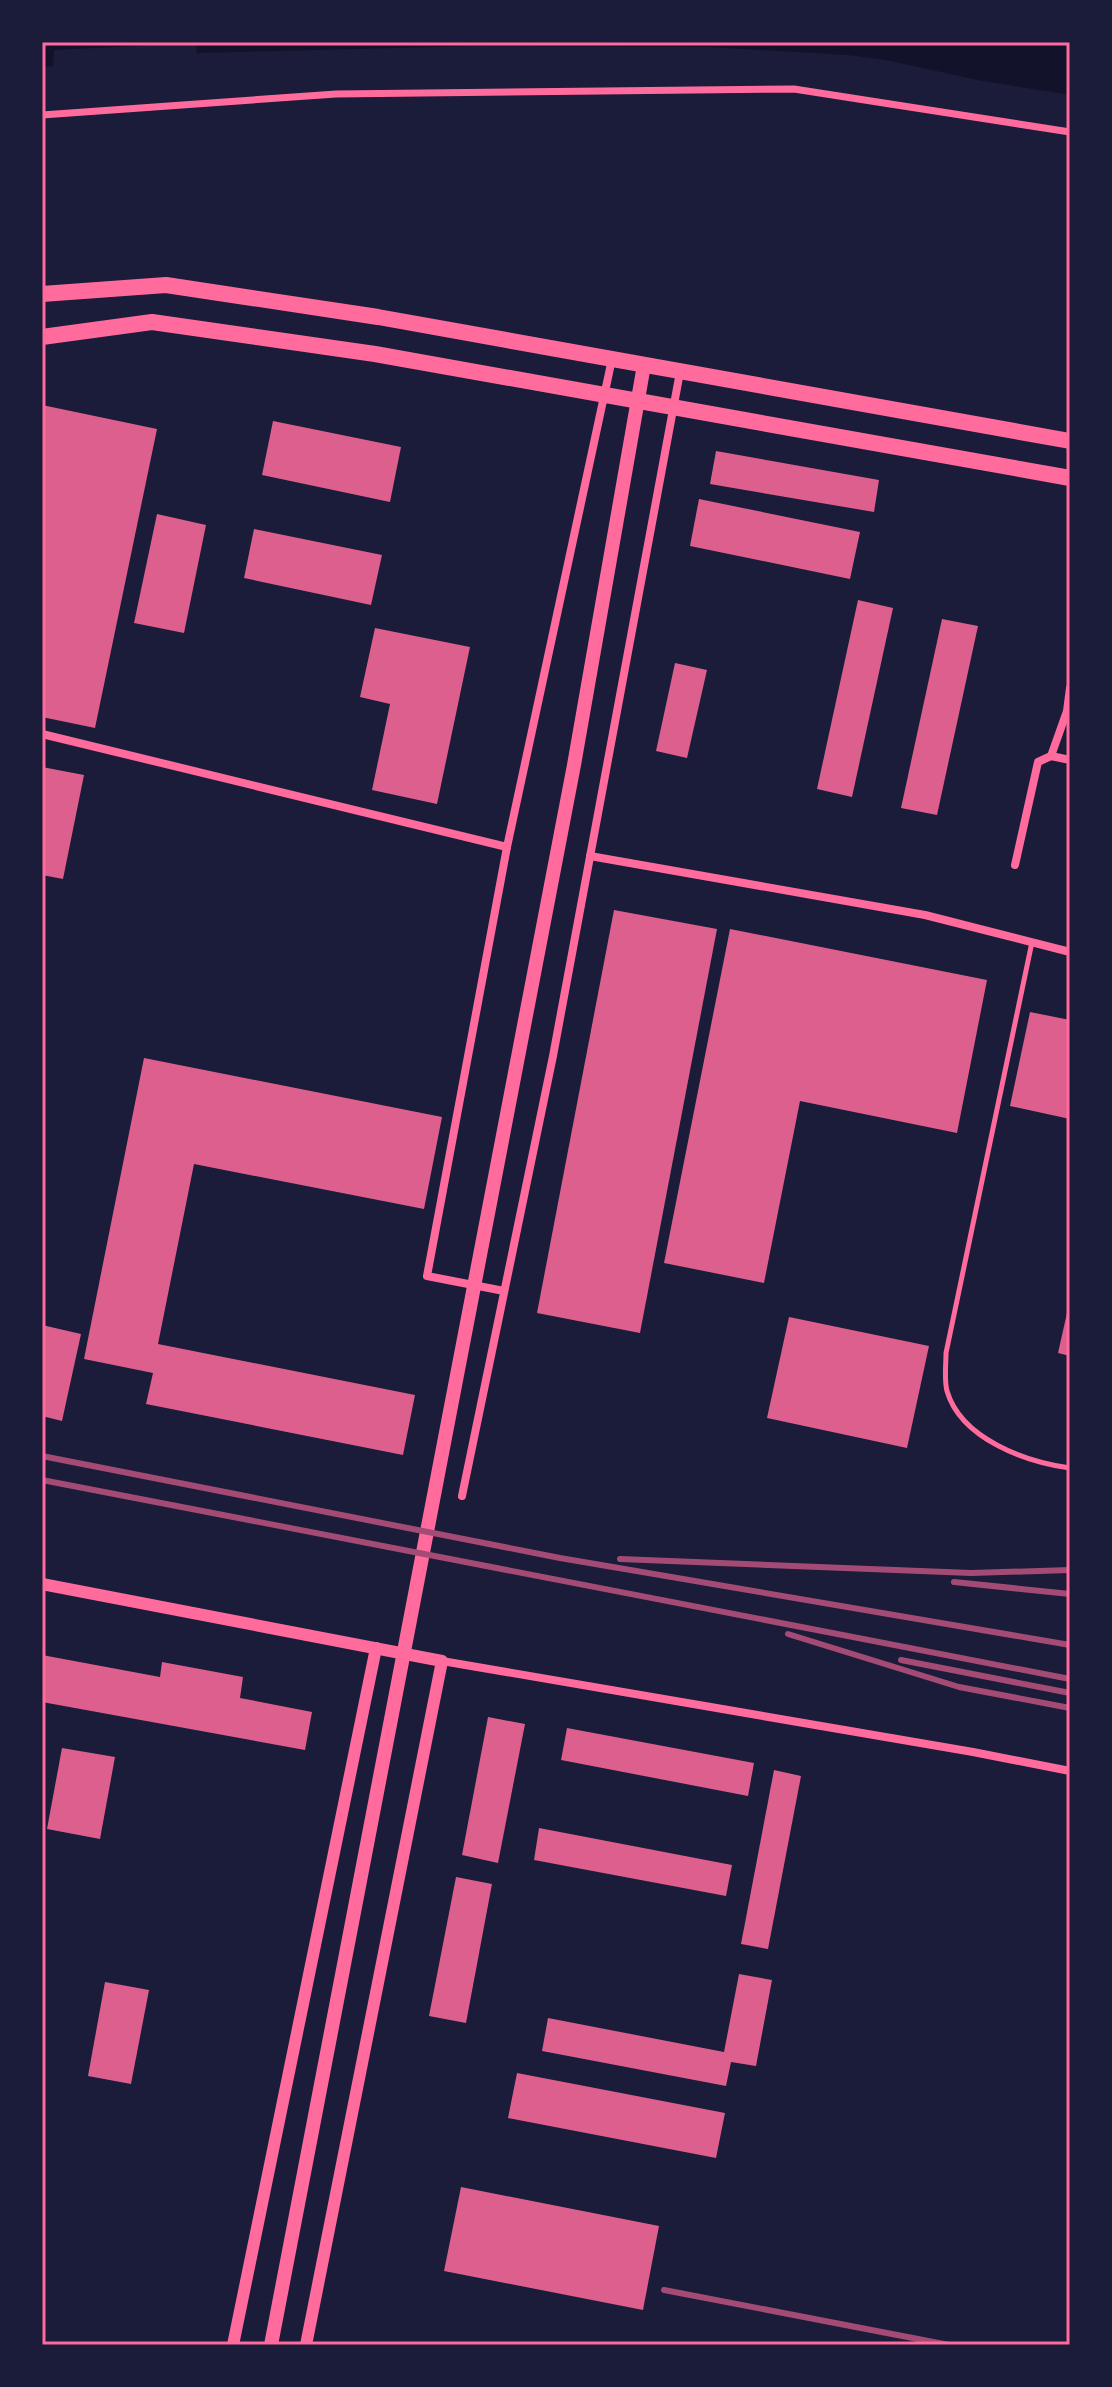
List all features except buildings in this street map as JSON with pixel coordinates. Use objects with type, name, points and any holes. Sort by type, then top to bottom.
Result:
[{"type":"highway","points":[[42,294],[166,285],[378,317],[1070,441]]},
{"type":"highway","points":[[42,337],[152,322],[375,354],[1070,478]]},
{"type":"main road","points":[[271,2345],[574,765],[644,365]]},
{"type":"street","points":[[42,115],[336,94],[794,89],[1070,132]]},
{"type":"street","points":[[504,1291],[427,1276],[507,847],[612,359]]},
{"type":"street","points":[[462,1496],[553,1056],[680,371]]},
{"type":"street","points":[[1051,756],[1067,711],[1070,688]]},
{"type":"street","points":[[42,734],[507,847]]},
{"type":"street","points":[[1015,865],[1038,762],[1051,756],[1070,760]]},
{"type":"street","points":[[590,856],[925,915],[1070,952]]},
{"type":"street","points":[[42,1584],[442,1661],[1070,1771]]},
{"type":"street","points":[[233,2345],[376,1648]]},
{"type":"street","points":[[306,2345],[442,1661]]},
{"type":"lane","points":[[1032,942],[946,1353],[946,1390],[962,1422],[978,1434],[1039,1464],[1070,1468]]},
{"type":"shaded area","points":[[42,42],[1070,42],[1070,95],[978,80],[886,60],[709,47],[477,46],[197,53],[196,43],[54,50],[53,66],[42,67]]},
{"type":"railway","points":[[42,1456],[560,1558],[1070,1645]]},
{"type":"railway","points":[[42,1480],[1070,1679]]},
{"type":"railway","points":[[620,1559],[971,1573],[1070,1570]]},
{"type":"railway","points":[[954,1582],[1070,1594]]},
{"type":"railway","points":[[788,1634],[959,1687],[1070,1708]]},
{"type":"railway","points":[[901,1660],[1070,1693]]},
{"type":"railway","points":[[664,2290],[949,2345]]}]
